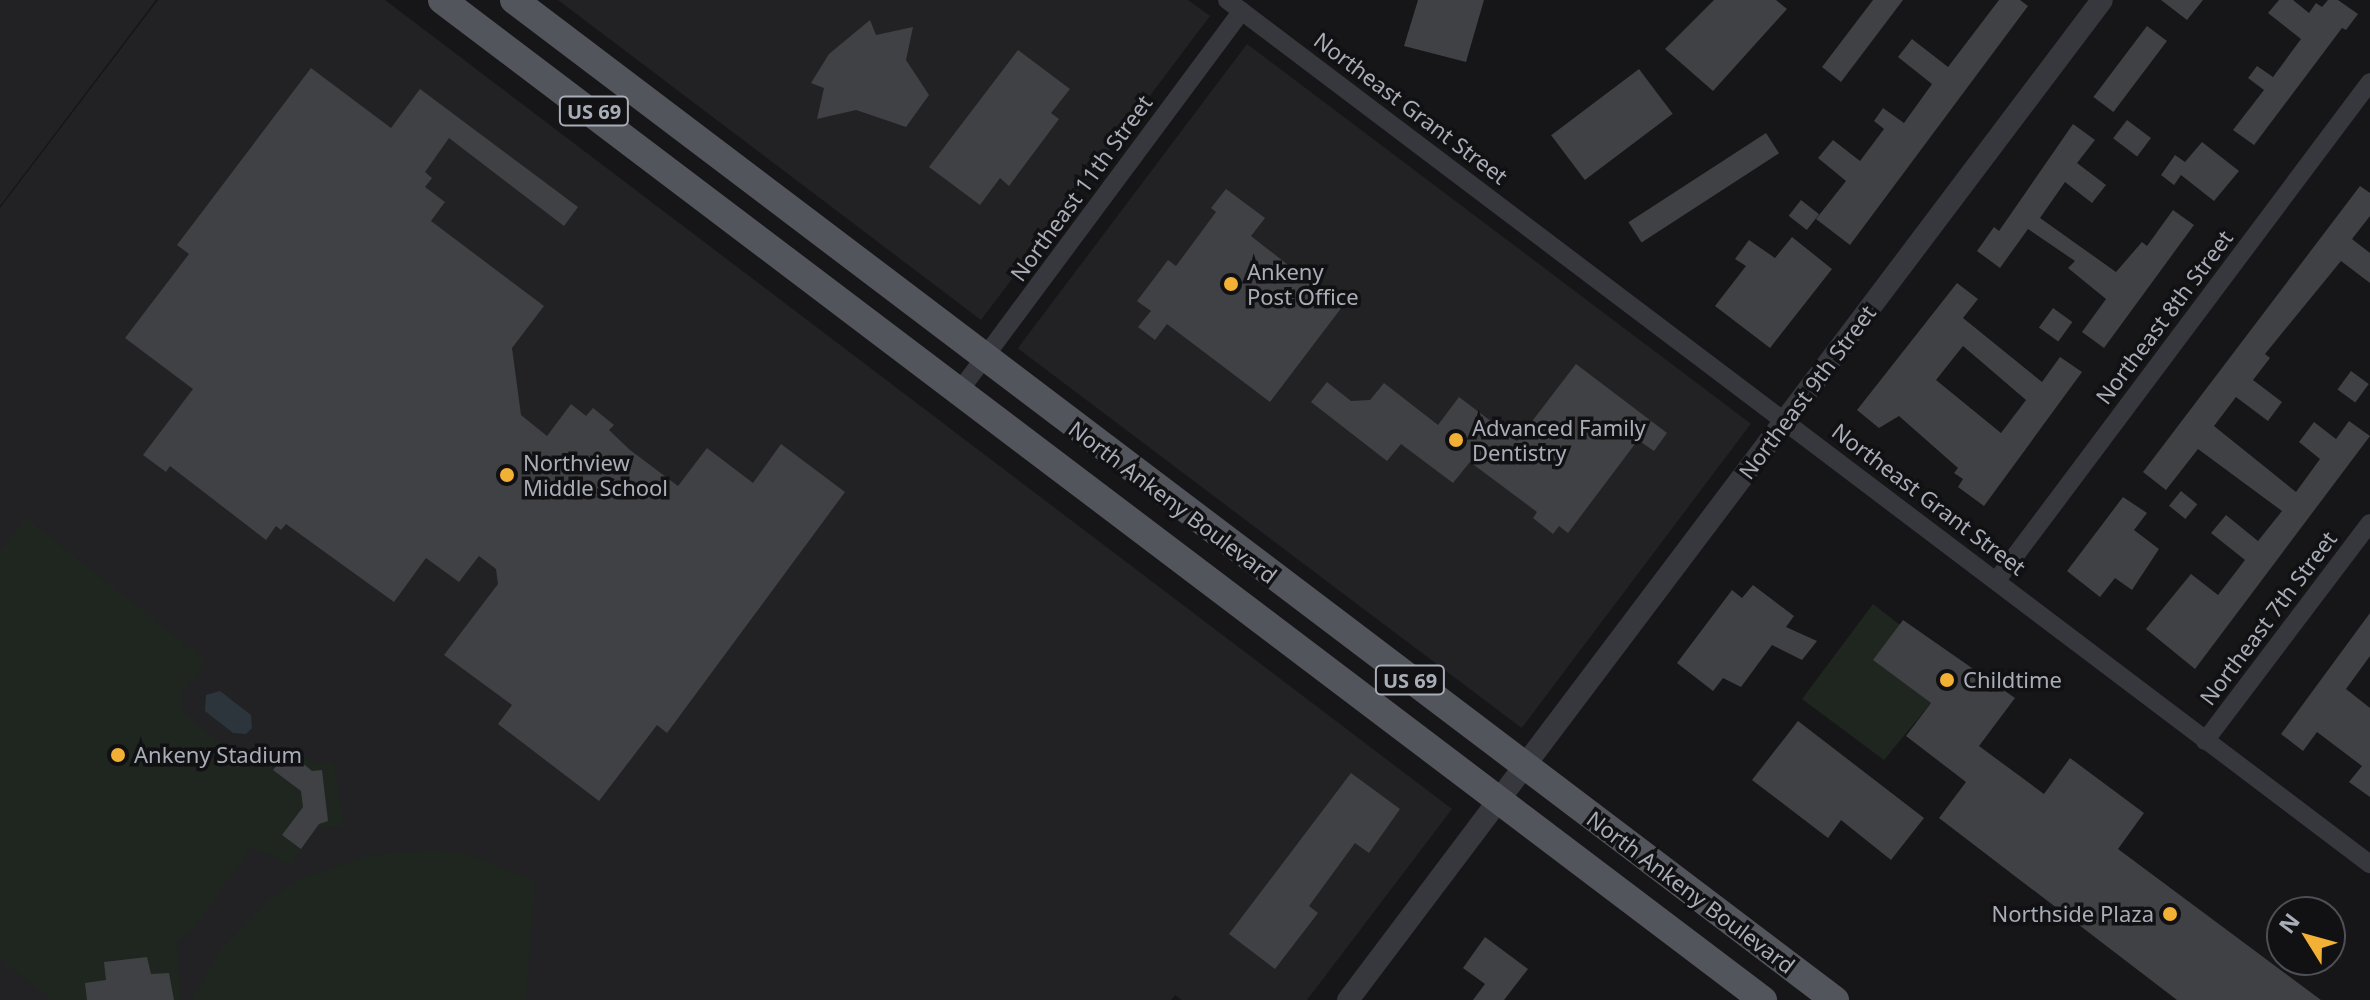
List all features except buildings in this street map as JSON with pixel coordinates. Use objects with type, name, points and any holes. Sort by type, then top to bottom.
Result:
[{"type":"main road","name":"North Ankeny Boulevard","points":[[442,0],[640,145],[958,393],[1510,783],[1835,1000]]},
{"type":"main road","name":"North Ankeny Boulevard","points":[[514,0],[984,360],[1510,783],[1763,1000]]},
{"type":"street","name":"Northeast 9th Street","points":[[1348,1000],[2102,0]]},
{"type":"street","name":"Northeast 11th Street","points":[[958,393],[1235,6]]},
{"type":"street","name":"Northeast Grant Street","points":[[1235,6],[2370,864]]},
{"type":"street","name":"Northeast 8th Street","points":[[1997,580],[2370,82]]},
{"type":"street","name":"Northeast 7th Street","points":[[2205,741],[2370,523]]},
{"type":"shaded area","points":[[0,0],[156,0],[0,206]]},
{"type":"shaded area","name":"Northview Middle School","points":[[158,0],[385,0],[1452,809],[1307,1000],[1182,1000],[1175,995],[1171,1000],[0,1000],[0,208]]},
{"type":"shaded area","points":[[558,0],[1188,0],[1210,16],[981,320]]},
{"type":"shaded area","points":[[1247,44],[1751,424],[1522,728],[1018,348]]},
{"type":"shaded area","name":"Ankeny Stadium","points":[[26,518],[206,661],[181,694],[182,712],[246,763],[294,748],[313,764],[334,762],[344,826],[316,828],[291,865],[252,847],[194,928],[177,943],[181,1000],[52,1000],[0,959],[0,551]]},
{"type":"shaded area","points":[[1873,604],[1900,625],[1874,660],[1931,703],[1884,760],[1802,699]]},
{"type":"shaded area","points":[[220,691],[251,715],[252,728],[246,734],[233,733],[205,711],[206,695]]},
{"type":"shaded area","points":[[430,850],[467,854],[535,881],[526,1000],[192,1000],[219,951],[270,899],[305,877],[368,855]]},
{"type":"place","name":"Ankeny Post Office","points":[[1231,284]]},
{"type":"place","name":"Advanced Family Dentistry","points":[[1456,440]]},
{"type":"place","name":"Northview Middle School","points":[[507,475]]},
{"type":"place","name":"Childtime","points":[[1947,680]]},
{"type":"place","name":"Ankeny Stadium","points":[[118,755]]},
{"type":"place","name":"Northside Plaza","points":[[2170,914]]}]
